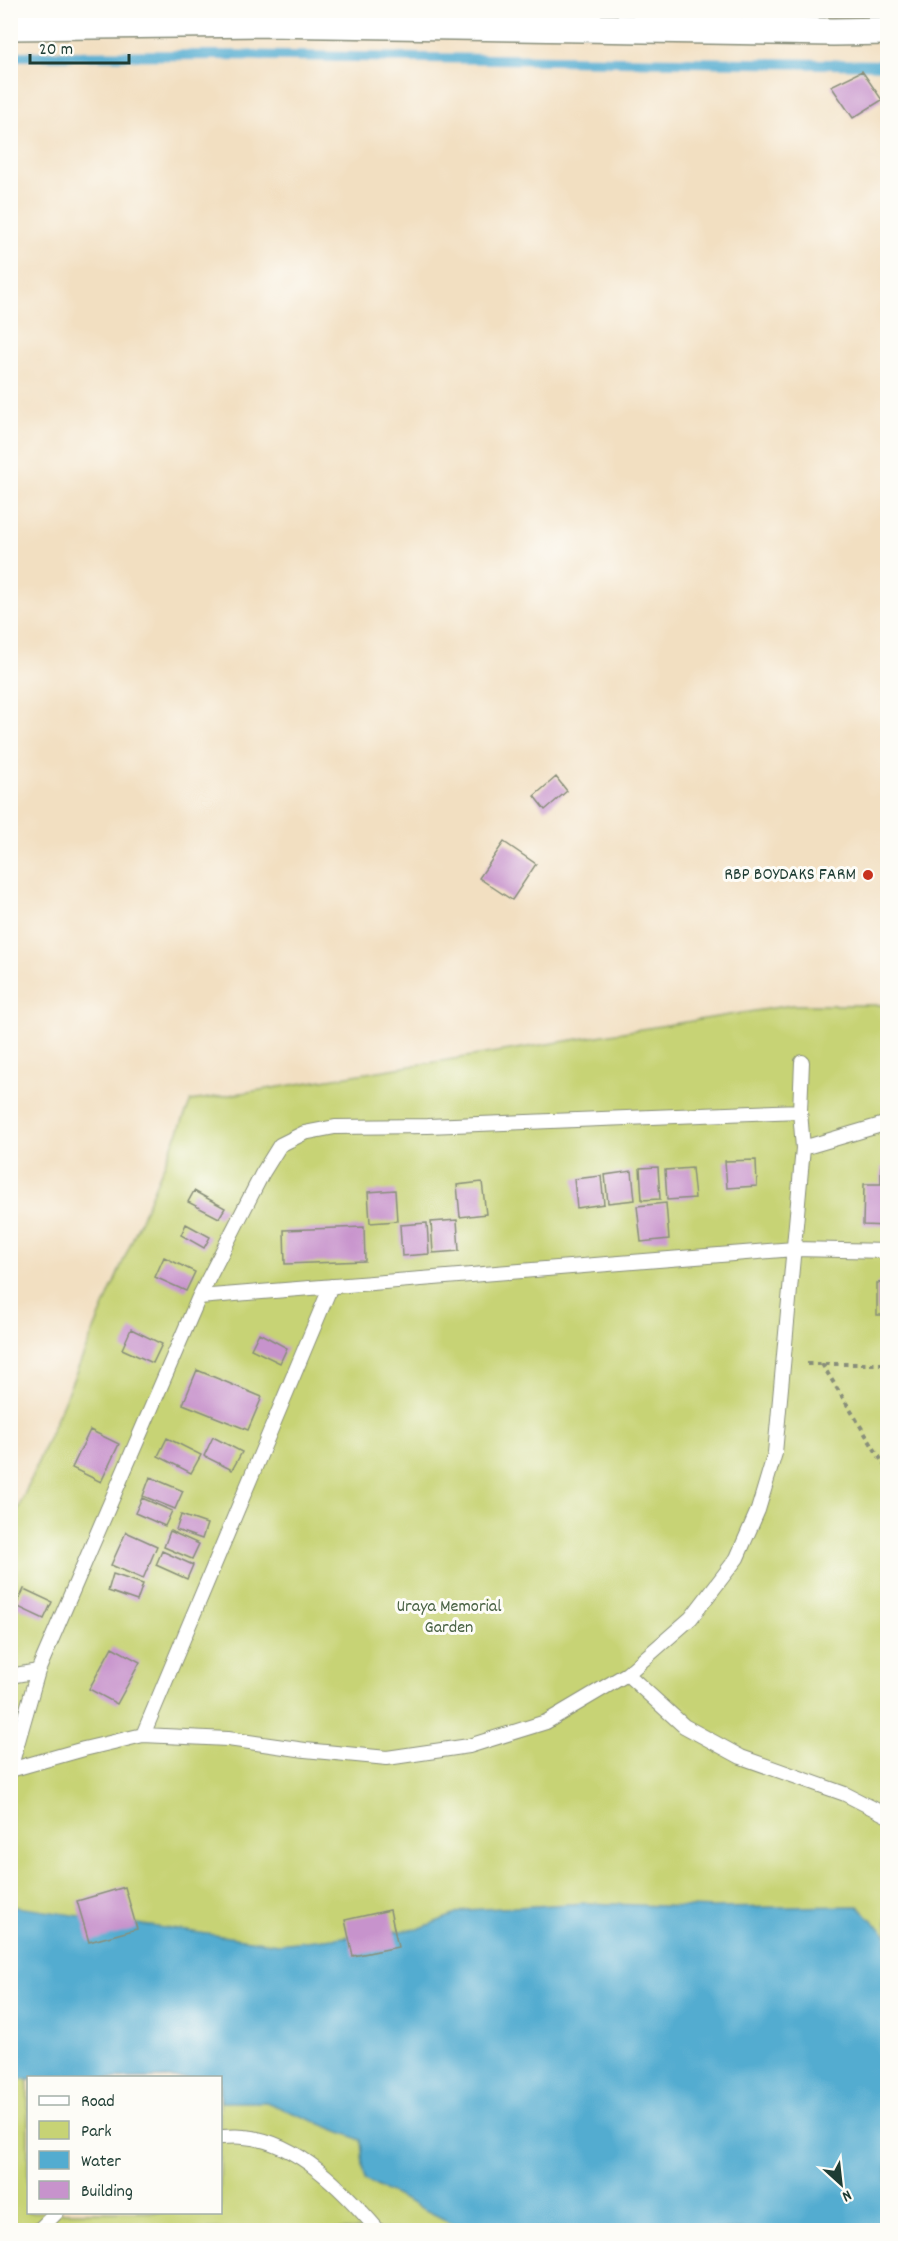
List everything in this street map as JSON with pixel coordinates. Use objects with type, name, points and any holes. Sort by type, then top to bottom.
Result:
[{"type":"street","points":[[10,26],[263,23],[833,32],[888,30]]},
{"type":"lane","points":[[10,1769],[143,1735],[228,1739],[387,1758],[469,1746],[546,1722],[627,1674],[691,1618],[737,1558],[758,1510],[775,1453],[803,1148],[800,1111],[802,1062]]},
{"type":"lane","points":[[10,1769],[38,1671],[199,1297],[262,1174],[280,1145],[304,1133],[335,1127],[365,1125],[428,1126],[800,1111]]},
{"type":"lane","points":[[803,1148],[888,1123]]},
{"type":"lane","points":[[199,1297],[794,1249],[888,1251]]},
{"type":"lane","points":[[143,1735],[331,1286]]},
{"type":"lane","points":[[10,1676],[38,1671]]},
{"type":"lane","points":[[627,1674],[684,1726],[741,1757],[845,1794],[888,1816]]},
{"type":"lane","points":[[222,2137],[246,2137],[278,2146],[316,2169],[349,2196],[378,2230]]},
{"type":"lane","points":[[39,2230],[55,2214]]},
{"type":"path","points":[[784,1364],[888,1364]]},
{"type":"path","points":[[822,1364],[888,1471]]},
{"type":"green space","name":"Uraya Memorial Garden","points":[[792,1005],[887,1005],[887,2230],[11,2230],[11,1526],[191,1101]]},
{"type":"water","points":[[587,1903],[714,1908],[858,1906],[887,1935],[887,2230],[466,2230],[364,2180],[361,2140],[266,2102],[222,2102],[222,2076],[27,2076],[27,2079],[11,2079],[10,1906],[278,1944],[418,1929],[466,1910]]},
{"type":"building","points":[[862,71],[882,100],[853,118],[831,86]]},
{"type":"building","points":[[556,777],[567,791],[545,810],[534,796]]},
{"type":"building","points":[[504,842],[536,864],[512,900],[479,878]]},
{"type":"building","points":[[756,1160],[757,1186],[727,1188],[725,1161]]},
{"type":"building","points":[[658,1167],[660,1199],[642,1200],[640,1168]]},
{"type":"building","points":[[881,1167],[888,1167],[888,1226],[863,1225],[864,1184],[881,1184]]},
{"type":"building","points":[[692,1168],[695,1198],[667,1200],[665,1170]]},
{"type":"building","points":[[632,1171],[635,1200],[608,1203],[605,1175]]},
{"type":"building","points":[[601,1176],[604,1204],[577,1208],[574,1179]]},
{"type":"building","points":[[482,1182],[486,1214],[460,1217],[457,1185]]},
{"type":"building","points":[[395,1190],[397,1221],[370,1223],[368,1192]]},
{"type":"building","points":[[194,1191],[225,1208],[219,1218],[188,1202]]},
{"type":"building","points":[[666,1203],[669,1239],[641,1242],[637,1206]]},
{"type":"building","points":[[457,1220],[459,1251],[433,1253],[431,1222]]},
{"type":"building","points":[[427,1223],[429,1254],[402,1256],[400,1225]]},
{"type":"building","points":[[186,1224],[210,1237],[204,1248],[181,1235]]},
{"type":"building","points":[[364,1227],[365,1261],[285,1264],[284,1230]]},
{"type":"building","points":[[164,1257],[195,1272],[186,1291],[155,1277]]},
{"type":"building","points":[[888,1282],[888,1315],[877,1315],[877,1283]]},
{"type":"building","points":[[131,1329],[162,1344],[153,1363],[122,1349]]},
{"type":"building","points":[[259,1333],[287,1348],[280,1363],[251,1349]]},
{"type":"building","points":[[197,1370],[262,1397],[248,1430],[183,1404]]},
{"type":"building","points":[[90,1430],[119,1444],[101,1482],[72,1468]]},
{"type":"building","points":[[213,1437],[242,1452],[232,1470],[204,1456]]},
{"type":"building","points":[[167,1438],[201,1455],[191,1473],[158,1456]]},
{"type":"building","points":[[150,1477],[183,1491],[175,1509],[143,1496]]},
{"type":"building","points":[[142,1498],[172,1511],[165,1526],[135,1513]]},
{"type":"building","points":[[181,1515],[207,1524],[202,1539],[176,1530]]},
{"type":"building","points":[[170,1531],[199,1544],[192,1559],[164,1547]]},
{"type":"building","points":[[126,1532],[157,1546],[143,1579],[111,1565]]},
{"type":"building","points":[[162,1551],[193,1565],[187,1579],[156,1565]]},
{"type":"building","points":[[113,1574],[143,1584],[137,1601],[108,1591]]},
{"type":"building","points":[[24,1589],[52,1602],[44,1619],[16,1606]]},
{"type":"building","points":[[112,1647],[140,1662],[117,1704],[89,1689]]},
{"type":"building","points":[[125,1887],[137,1929],[89,1942],[77,1901]]},
{"type":"building","points":[[390,1910],[398,1947],[353,1956],[345,1920]]},
{"type":"waterway","points":[[10,56],[219,55],[888,65]]},
{"type":"place","name":"RBP BOYDAKS FARM","points":[[868,875]]}]
